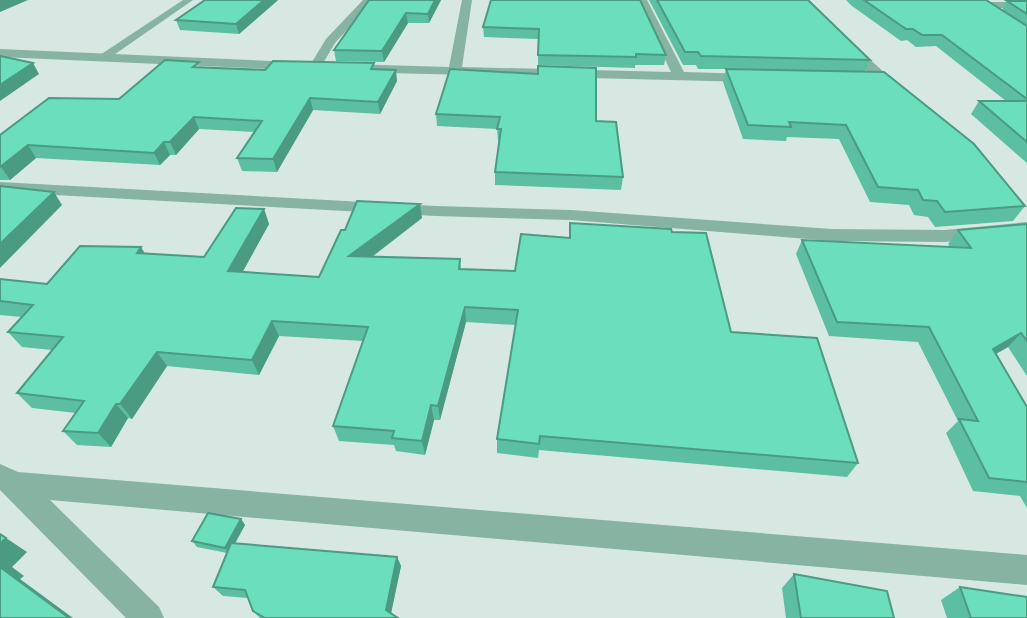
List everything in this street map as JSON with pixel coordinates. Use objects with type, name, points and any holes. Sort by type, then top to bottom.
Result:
[{"type":"street","points":[[316,67],[326,55],[331,40],[358,15],[369,0]]},
{"type":"street","points":[[455,71],[467,0]]},
{"type":"street","points":[[642,0],[680,77]]},
{"type":"street","points":[[978,2],[1027,5]]},
{"type":"street","points":[[978,2],[1004,20]]},
{"type":"street","points":[[838,35],[876,79],[907,100]]},
{"type":"street","points":[[0,53],[316,67],[761,78]]},
{"type":"street","points":[[0,187],[436,211],[571,215],[832,234],[945,236],[1027,228]]},
{"type":"street","points":[[7,480],[1027,570]]},
{"type":"street","points":[[7,480],[148,618]]},
{"type":"lane","points":[[104,57],[189,0]]},
{"type":"building","points":[[205,0],[264,0],[236,24],[176,20]]},
{"type":"building","points":[[369,0],[435,0],[428,14],[406,13],[382,51],[334,50]]},
{"type":"building","points":[[491,0],[640,0],[666,55],[538,55],[539,29],[483,27]]},
{"type":"building","points":[[657,0],[808,0],[870,60],[701,56],[698,52],[685,52]]},
{"type":"building","points":[[864,0],[986,0],[1027,26],[1027,99],[942,35],[922,35],[913,29],[906,29]]},
{"type":"building","points":[[1007,1],[1027,1],[1027,14]]},
{"type":"building","points":[[0,56],[33,63],[0,85]]},
{"type":"building","points":[[165,60],[199,62],[193,67],[265,70],[273,61],[374,63],[371,69],[396,70],[378,102],[310,98],[273,159],[237,158],[262,121],[194,117],[170,142],[164,142],[154,153],[28,145],[0,167],[0,135],[49,98],[119,99]]},
{"type":"building","points":[[538,66],[596,68],[596,121],[616,122],[623,177],[495,172],[500,117],[436,114],[450,69],[538,74]]},
{"type":"building","points":[[726,69],[884,72],[974,144],[1025,206],[945,212],[937,201],[923,200],[918,190],[878,187],[846,125],[789,122],[791,127],[748,125]]},
{"type":"building","points":[[979,101],[1027,101],[1027,142]]},
{"type":"building","points":[[0,186],[54,192],[0,244]]},
{"type":"building","points":[[357,201],[420,204],[349,256],[460,259],[459,269],[515,271],[521,234],[570,238],[570,223],[706,233],[731,332],[817,338],[858,463],[540,436],[539,444],[497,439],[518,310],[465,307],[438,406],[431,405],[422,441],[392,438],[394,431],[333,426],[368,327],[272,321],[252,360],[157,352],[120,404],[116,404],[98,433],[63,431],[84,401],[17,393],[63,337],[8,332],[33,305],[0,301],[0,279],[47,284],[80,246],[141,247],[137,253],[204,257],[236,208],[264,209],[228,271],[319,277],[341,230],[345,230]]},
{"type":"building","points":[[1027,224],[1027,341],[1021,333],[993,349],[1027,407],[1027,482],[989,478],[959,419],[978,421],[929,327],[837,322],[802,240],[971,248],[958,230]]},
{"type":"building","points":[[208,513],[241,519],[225,548],[192,541]]},
{"type":"building","points":[[231,543],[397,557],[386,610],[398,618],[265,618],[253,611],[245,590],[213,587]]},
{"type":"building","points":[[0,567],[69,618],[0,618]]},
{"type":"building","points":[[794,574],[887,591],[894,618],[801,618]]},
{"type":"building","points":[[960,587],[1027,597],[1027,618],[971,618]]}]
